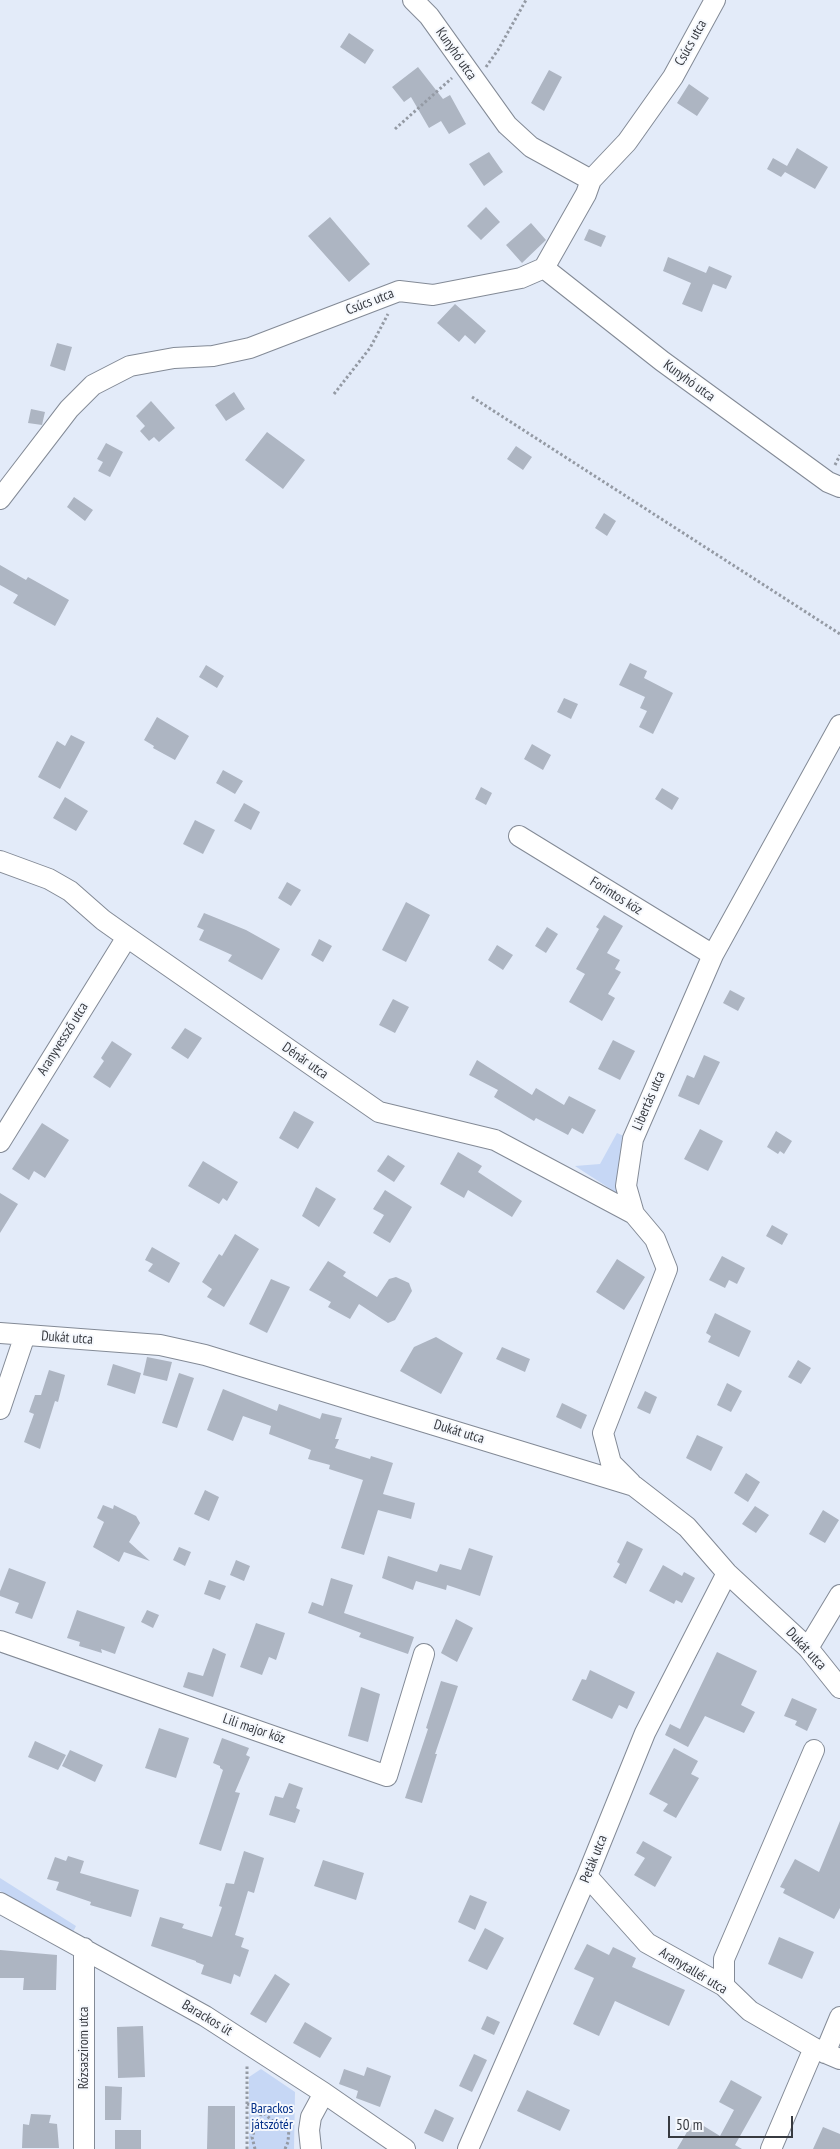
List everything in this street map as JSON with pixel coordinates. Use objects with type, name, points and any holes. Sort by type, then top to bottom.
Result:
[{"type":"street","name":"Kunyhó utca","points":[[413,0],[429,16],[508,125],[531,147],[591,180]]},
{"type":"street","name":"Csúcs utca","points":[[0,499],[68,409],[93,385],[130,366],[174,358],[213,356],[250,348],[399,291],[434,295],[521,278],[544,268],[586,194],[591,180],[627,142],[673,77],[715,0]]},
{"type":"street","name":"Kunyhó utca","points":[[544,268],[662,362],[828,482],[840,487]]},
{"type":"street","name":"Libertás utca","points":[[634,1486],[611,1463],[603,1433],[667,1269],[655,1238],[634,1214],[626,1186],[633,1139],[713,955],[840,725]]},
{"type":"street","name":"Forintos köz","points":[[519,836],[713,955]]},
{"type":"street","name":"Dénár utca","points":[[0,861],[49,879],[70,891],[103,920],[379,1112],[496,1140],[634,1214]]},
{"type":"street","name":"Aranyvessző utca","points":[[0,1142],[127,937]]},
{"type":"street","name":"Dukát utca","points":[[0,1333],[160,1345],[205,1355],[634,1486],[687,1527],[726,1574],[808,1648],[840,1688]]},
{"type":"street","points":[[0,1409],[25,1335]]},
{"type":"street","name":"Peták utca","points":[[468,2149],[587,1876],[645,1733],[726,1574]]},
{"type":"street","points":[[808,1648],[840,1595]]},
{"type":"street","name":"Lili major köz","points":[[0,1641],[387,1776],[424,1654]]},
{"type":"street","points":[[724,1986],[724,1959],[814,1750]]},
{"type":"street","name":"Aranytallér utca","points":[[587,1876],[647,1943],[724,1986],[750,2011],[826,2053]]},
{"type":"street","name":"Barackos út","points":[[0,1903],[205,2016],[324,2093],[404,2149]]},
{"type":"street","name":"Rózsaszirom utca","points":[[84,1948],[84,2149]]},
{"type":"street","points":[[771,2149],[826,2053],[840,2017]]},
{"type":"street","points":[[311,2149],[309,2130],[311,2117],[324,2093]]},
{"type":"path","points":[[395,129],[470,74],[498,50],[526,0]]},
{"type":"path","points":[[334,394],[370,348],[399,291]]},
{"type":"path","points":[[472,397],[840,634]]},
{"type":"path","points":[[247,2042],[247,2149]]},
{"type":"path","points":[[247,2104],[256,2106],[276,2124],[294,2130]]},
{"type":"path","points":[[255,2149],[252,2136],[262,2111]]},
{"type":"path","points":[[284,2149],[288,2142],[289,2129]]},
{"type":"green space","points":[[617,1133],[628,1138],[626,1199],[575,1166],[600,1164]]},
{"type":"green space","points":[[0,1878],[76,1926],[73,1932],[0,1891]]},
{"type":"green space","name":"Barackos játszótér","points":[[261,2069],[295,2092],[294,2149],[249,2149],[249,2077]]},
{"type":"building","points":[[349,33],[374,50],[365,64],[340,47]]},
{"type":"building","points":[[418,67],[443,99],[450,95],[466,124],[449,134],[441,121],[429,128],[411,97],[404,102],[392,87]]},
{"type":"building","points":[[549,70],[562,77],[544,111],[531,103]]},
{"type":"building","points":[[689,84],[709,98],[697,116],[677,103]]},
{"type":"building","points":[[797,148],[828,167],[815,189],[785,172],[781,177],[767,169],[773,158],[787,166]]},
{"type":"building","points":[[489,152],[503,172],[484,186],[469,164]]},
{"type":"building","points":[[486,207],[500,222],[481,240],[467,226]]},
{"type":"building","points":[[330,217],[370,264],[349,282],[308,236]]},
{"type":"building","points":[[531,223],[546,240],[522,263],[506,245]]},
{"type":"building","points":[[589,229],[606,236],[601,247],[584,240]]},
{"type":"building","points":[[668,257],[706,273],[709,266],[732,276],[726,289],[713,284],[702,312],[682,304],[691,283],[663,271]]},
{"type":"building","points":[[455,304],[486,331],[475,344],[465,335],[459,342],[437,323]]},
{"type":"building","points":[[57,343],[72,347],[65,371],[50,366]]},
{"type":"building","points":[[234,392],[245,409],[226,421],[215,405]]},
{"type":"building","points":[[151,401],[175,428],[159,442],[154,437],[149,441],[140,431],[145,426],[136,416]]},
{"type":"building","points":[[31,409],[45,412],[42,425],[28,423]]},
{"type":"building","points":[[267,432],[305,460],[283,489],[245,460]]},
{"type":"building","points":[[106,443],[123,452],[110,477],[98,471],[103,462],[97,459]]},
{"type":"building","points":[[516,446],[532,457],[523,470],[507,459]]},
{"type":"building","points":[[74,497],[93,510],[85,521],[67,507]]},
{"type":"building","points":[[604,513],[616,521],[607,536],[595,528]]},
{"type":"building","points":[[0,565],[26,580],[28,577],[69,600],[55,626],[13,603],[18,595],[0,585]]},
{"type":"building","points":[[630,663],[647,671],[644,678],[673,693],[653,734],[639,727],[647,711],[640,708],[645,697],[619,685]]},
{"type":"building","points":[[206,665],[224,676],[217,688],[199,677]]},
{"type":"building","points":[[564,698],[578,704],[571,719],[557,712]]},
{"type":"building","points":[[157,717],[189,736],[175,760],[153,748],[154,746],[144,740]]},
{"type":"building","points":[[71,735],[85,742],[60,789],[38,777],[57,741],[65,746]]},
{"type":"building","points":[[532,744],[551,755],[543,770],[524,759]]},
{"type":"building","points":[[223,770],[243,781],[235,794],[216,783]]},
{"type":"building","points":[[481,787],[492,793],[486,805],[475,799]]},
{"type":"building","points":[[662,788],[679,798],[672,810],[655,799]]},
{"type":"building","points":[[65,797],[88,811],[76,831],[53,818]]},
{"type":"building","points":[[244,803],[260,812],[251,830],[234,821]]},
{"type":"building","points":[[195,820],[215,830],[203,854],[183,844]]},
{"type":"building","points":[[287,882],[301,890],[291,906],[278,898]]},
{"type":"building","points":[[406,902],[430,915],[406,962],[382,950]]},
{"type":"building","points":[[204,913],[246,930],[280,949],[262,980],[228,961],[232,955],[199,940],[204,930],[197,927]]},
{"type":"building","points":[[604,915],[623,926],[607,953],[620,960],[615,969],[621,972],[608,994],[615,998],[602,1021],[569,1002],[585,974],[576,969],[599,929],[596,927]]},
{"type":"building","points":[[547,927],[558,934],[546,953],[535,946]]},
{"type":"building","points":[[319,939],[332,946],[323,962],[311,955]]},
{"type":"building","points":[[497,945],[513,955],[503,970],[488,960]]},
{"type":"building","points":[[730,990],[745,998],[738,1011],[723,1003]]},
{"type":"building","points":[[393,999],[409,1007],[395,1033],[379,1025]]},
{"type":"building","points":[[185,1028],[202,1038],[188,1059],[171,1048]]},
{"type":"building","points":[[613,1040],[635,1051],[620,1080],[598,1069]]},
{"type":"building","points":[[112,1041],[132,1054],[110,1088],[93,1077],[104,1061],[101,1058]]},
{"type":"building","points":[[704,1055],[720,1062],[699,1105],[678,1096],[687,1075],[694,1078]]},
{"type":"building","points":[[477,1060],[532,1095],[536,1088],[564,1105],[569,1096],[596,1110],[583,1134],[572,1128],[568,1135],[536,1118],[534,1121],[494,1097],[498,1090],[469,1075]]},
{"type":"building","points":[[294,1111],[314,1122],[298,1149],[279,1138]]},
{"type":"building","points":[[42,1123],[69,1140],[45,1178],[34,1171],[29,1180],[12,1169]]},
{"type":"building","points":[[700,1129],[723,1141],[708,1171],[684,1159]]},
{"type":"building","points":[[776,1131],[792,1141],[784,1154],[780,1151],[778,1154],[767,1147]]},
{"type":"building","points":[[458,1152],[482,1166],[478,1172],[522,1201],[512,1217],[468,1190],[464,1198],[440,1184]]},
{"type":"building","points":[[388,1155],[405,1166],[394,1182],[377,1171]]},
{"type":"building","points":[[203,1161],[238,1182],[227,1201],[223,1198],[219,1204],[188,1186]]},
{"type":"building","points":[[316,1187],[336,1199],[319,1227],[302,1216]]},
{"type":"building","points":[[385,1190],[412,1207],[390,1243],[373,1233],[384,1215],[373,1209]]},
{"type":"building","points":[[0,1193],[18,1204],[0,1233]]},
{"type":"building","points":[[772,1225],[788,1234],[782,1245],[766,1236]]},
{"type":"building","points":[[235,1234],[259,1249],[224,1307],[207,1297],[212,1289],[202,1282],[219,1254],[222,1256]]},
{"type":"building","points":[[152,1247],[180,1263],[169,1283],[148,1271],[153,1264],[145,1260]]},
{"type":"building","points":[[722,1256],[745,1268],[737,1284],[729,1280],[725,1288],[709,1280]]},
{"type":"building","points":[[617,1259],[645,1277],[624,1310],[596,1292]]},
{"type":"building","points":[[328,1261],[346,1272],[343,1276],[377,1297],[389,1279],[396,1277],[409,1283],[412,1291],[395,1320],[388,1323],[359,1304],[350,1319],[328,1307],[331,1302],[309,1290]]},
{"type":"building","points":[[271,1279],[290,1287],[267,1333],[249,1324]]},
{"type":"building","points":[[715,1313],[751,1331],[739,1357],[708,1342],[711,1336],[706,1333]]},
{"type":"building","points":[[436,1337],[463,1353],[441,1394],[400,1371],[414,1347]]},
{"type":"building","points":[[502,1347],[530,1359],[525,1372],[496,1359]]},
{"type":"building","points":[[147,1357],[172,1362],[167,1381],[143,1375]]},
{"type":"building","points":[[798,1360],[811,1368],[801,1384],[788,1377]]},
{"type":"building","points":[[113,1364],[141,1373],[135,1394],[107,1385]]},
{"type":"building","points":[[49,1370],[65,1375],[58,1402],[55,1401],[40,1449],[24,1442],[34,1414],[29,1412],[35,1395],[41,1395]]},
{"type":"building","points":[[179,1373],[194,1378],[177,1428],[162,1423]]},
{"type":"building","points":[[727,1383],[742,1391],[731,1412],[717,1405]]},
{"type":"building","points":[[223,1389],[277,1411],[279,1404],[320,1419],[322,1413],[342,1418],[335,1439],[339,1439],[335,1448],[370,1459],[371,1456],[393,1463],[383,1494],[415,1503],[411,1519],[378,1510],[364,1555],[341,1548],[363,1480],[329,1469],[330,1465],[308,1459],[311,1450],[269,1434],[271,1426],[243,1416],[233,1441],[207,1430]]},
{"type":"building","points":[[645,1391],[657,1397],[650,1414],[637,1408]]},
{"type":"building","points":[[562,1403],[587,1415],[581,1429],[556,1417]]},
{"type":"building","points":[[697,1435],[723,1447],[711,1471],[686,1458]]},
{"type":"building","points":[[746,1473],[760,1482],[748,1502],[734,1493]]},
{"type":"building","points":[[205,1490],[219,1497],[209,1521],[194,1514]]},
{"type":"building","points":[[103,1505],[113,1509],[114,1505],[136,1516],[140,1523],[129,1542],[150,1561],[124,1552],[119,1562],[93,1547],[104,1522],[97,1518]]},
{"type":"building","points":[[755,1506],[769,1515],[756,1533],[742,1524]]},
{"type":"building","points":[[823,1510],[839,1520],[825,1543],[809,1534]]},
{"type":"building","points":[[627,1541],[643,1549],[626,1584],[613,1577],[620,1564],[617,1562]]},
{"type":"building","points":[[179,1547],[191,1552],[185,1566],[173,1560]]},
{"type":"building","points":[[469,1548],[493,1556],[480,1596],[447,1585],[446,1590],[416,1581],[413,1590],[382,1578],[388,1556],[437,1572],[440,1564],[461,1570]]},
{"type":"building","points":[[236,1560],[250,1566],[244,1581],[230,1575]]},
{"type":"building","points":[[663,1565],[682,1576],[684,1572],[695,1578],[682,1603],[676,1600],[674,1604],[649,1591]]},
{"type":"building","points":[[9,1568],[46,1582],[32,1619],[15,1613],[19,1603],[0,1596],[0,1591]]},
{"type":"building","points":[[331,1578],[353,1585],[344,1613],[414,1637],[408,1654],[359,1637],[361,1633],[308,1613],[312,1602],[323,1606]]},
{"type":"building","points":[[209,1580],[226,1586],[220,1600],[204,1594]]},
{"type":"building","points":[[77,1610],[125,1627],[115,1654],[101,1649],[102,1653],[79,1646],[80,1642],[67,1638]]},
{"type":"building","points":[[147,1610],[159,1615],[153,1628],[141,1622]]},
{"type":"building","points":[[456,1619],[473,1628],[457,1662],[441,1653]]},
{"type":"building","points":[[256,1623],[285,1633],[276,1660],[269,1657],[262,1675],[240,1667]]},
{"type":"building","points":[[213,1648],[226,1654],[213,1697],[183,1687],[188,1672],[203,1676]]},
{"type":"building","points":[[717,1652],[757,1671],[741,1705],[755,1712],[744,1733],[705,1716],[688,1747],[665,1735],[670,1724],[680,1729]]},
{"type":"building","points":[[590,1670],[635,1692],[627,1709],[619,1705],[612,1719],[572,1700],[582,1679],[586,1680]]},
{"type":"building","points":[[441,1681],[458,1686],[435,1754],[437,1754],[422,1803],[405,1798],[428,1729],[426,1728]]},
{"type":"building","points":[[361,1687],[380,1694],[368,1742],[348,1736]]},
{"type":"building","points":[[792,1698],[817,1709],[807,1731],[795,1725],[797,1721],[784,1716]]},
{"type":"building","points":[[159,1728],[189,1738],[176,1778],[145,1768]]},
{"type":"building","points":[[222,1738],[249,1748],[246,1755],[250,1757],[235,1792],[240,1793],[221,1851],[199,1844],[223,1770],[220,1766],[213,1763]]},
{"type":"building","points":[[35,1741],[66,1755],[58,1770],[28,1757]]},
{"type":"building","points":[[674,1748],[698,1761],[691,1774],[699,1778],[676,1818],[663,1811],[668,1804],[649,1794]]},
{"type":"building","points":[[70,1750],[103,1765],[95,1782],[62,1766]]},
{"type":"building","points":[[289,1783],[303,1788],[296,1808],[300,1810],[295,1823],[269,1815],[275,1796],[283,1798]]},
{"type":"building","points":[[840,1821],[840,1908],[834,1919],[783,1893],[785,1889],[780,1887],[795,1859],[819,1872]]},
{"type":"building","points":[[643,1841],[672,1857],[655,1887],[634,1875],[645,1858],[636,1853]]},
{"type":"building","points":[[244,1851],[264,1858],[254,1893],[248,1891],[235,1935],[244,1938],[241,1947],[249,1950],[240,1977],[234,1974],[231,1984],[201,1974],[204,1965],[196,1961],[151,1946],[160,1917],[184,1924],[182,1928],[212,1937],[222,1907],[219,1906],[226,1883],[234,1884]]},
{"type":"building","points":[[68,1856],[84,1861],[80,1873],[139,1890],[131,1917],[90,1905],[91,1902],[56,1890],[59,1882],[47,1879],[55,1857],[66,1861]]},
{"type":"building","points":[[323,1860],[364,1873],[356,1900],[314,1886]]},
{"type":"building","points":[[470,1895],[487,1902],[475,1930],[458,1922]]},
{"type":"building","points":[[485,1928],[504,1938],[487,1970],[468,1961]]},
{"type":"building","points":[[779,1937],[814,1952],[802,1979],[768,1964]]},
{"type":"building","points":[[587,1944],[609,1955],[613,1947],[636,1958],[632,1967],[685,1990],[669,2026],[615,2001],[599,2036],[573,2024],[594,1978],[574,1969]]},
{"type":"building","points":[[0,1950],[57,1955],[56,1990],[23,1990],[24,1978],[0,1978]]},
{"type":"building","points":[[275,1974],[290,1984],[266,2023],[250,2014]]},
{"type":"building","points":[[487,2016],[500,2022],[494,2035],[481,2029]]},
{"type":"building","points":[[305,2022],[332,2038],[320,2058],[293,2043]]},
{"type":"building","points":[[143,2026],[145,2077],[118,2078],[117,2027]]},
{"type":"building","points":[[474,2054],[487,2060],[472,2092],[459,2086]]},
{"type":"building","points":[[367,2067],[391,2076],[380,2107],[356,2098],[358,2091],[339,2084],[344,2069],[364,2076]]},
{"type":"building","points":[[731,2080],[762,2097],[735,2145],[742,2149],[677,2149],[694,2120],[720,2136],[734,2110],[719,2102]]},
{"type":"building","points":[[105,2086],[122,2087],[121,2120],[105,2120]]},
{"type":"building","points":[[527,2090],[570,2110],[560,2131],[517,2111]]},
{"type":"building","points":[[208,2106],[235,2106],[235,2149],[207,2149]]},
{"type":"building","points":[[435,2109],[454,2118],[443,2142],[424,2133]]},
{"type":"building","points":[[31,2114],[51,2115],[49,2123],[57,2124],[59,2148],[22,2148],[23,2124],[29,2125]]},
{"type":"building","points":[[823,2127],[840,2134],[840,2149],[813,2149]]},
{"type":"building","points":[[115,2130],[141,2130],[141,2149],[115,2149]]}]
